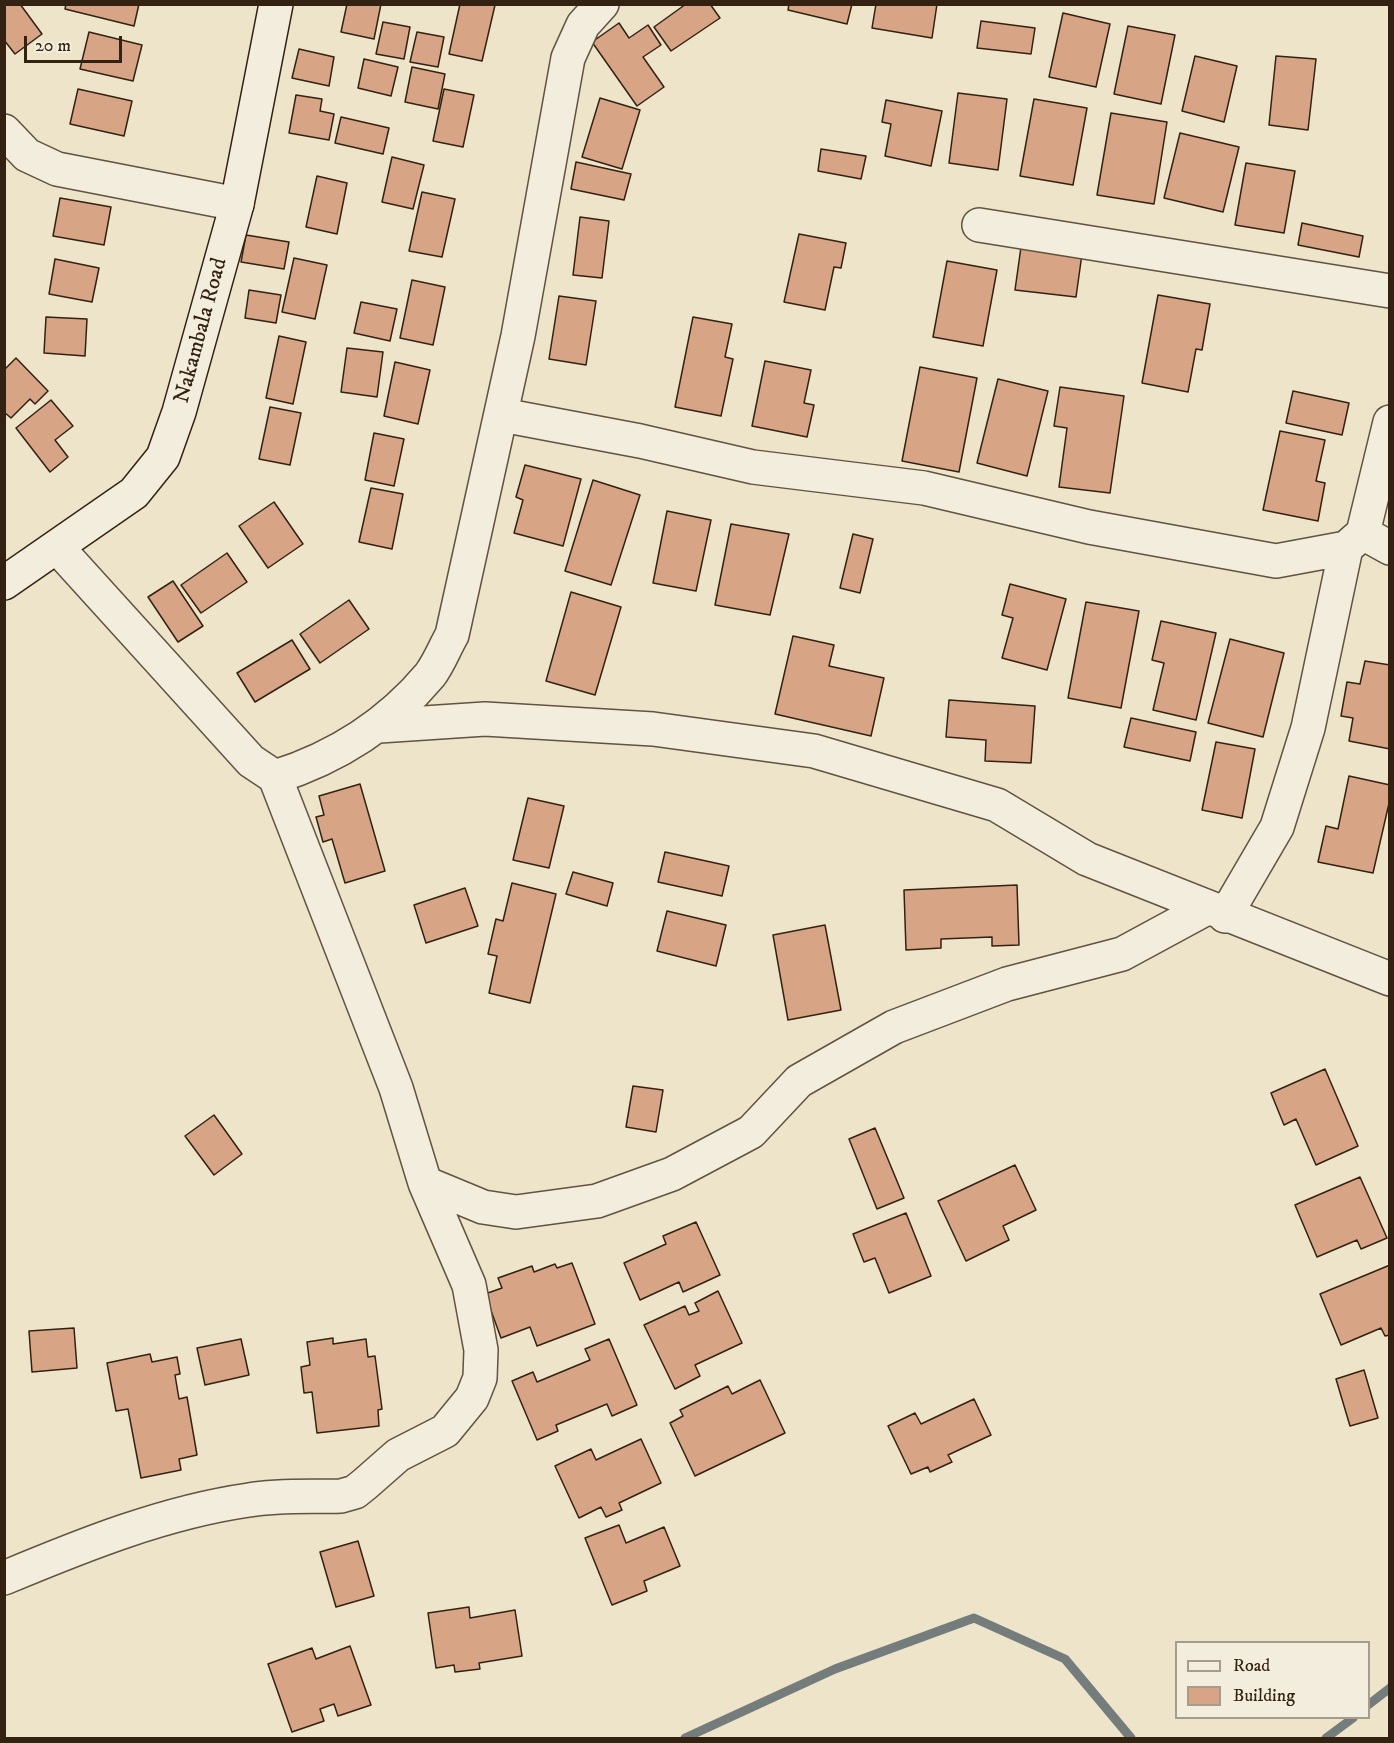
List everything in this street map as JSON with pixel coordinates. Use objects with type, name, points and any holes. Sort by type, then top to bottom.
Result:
[{"type":"street","name":"Nakambala Road","points":[[4,583],[134,493],[163,457],[180,412],[237,204],[276,4]]},
{"type":"street","points":[[275,777],[313,765],[379,726],[430,674],[452,635],[502,415],[568,58],[583,25],[602,4]]},
{"type":"street","points":[[4,131],[27,155],[57,169],[237,204]]},
{"type":"street","points":[[979,225],[1389,291]]},
{"type":"street","points":[[502,415],[640,441],[753,467],[924,488],[1089,527],[1276,561],[1366,543]]},
{"type":"street","points":[[425,1184],[483,1207],[516,1212],[597,1201],[672,1174],[751,1132],[799,1081],[894,1027],[1007,984],[1122,954],[1216,912],[1277,826],[1366,543],[1389,422]]},
{"type":"street","points":[[4,1578],[84,1545],[171,1517],[250,1499],[341,1496],[355,1492],[398,1455],[445,1431],[472,1398],[480,1378],[481,1350],[470,1285],[425,1184],[396,1088],[275,777],[251,761],[57,547]]},
{"type":"street","points":[[379,726],[485,719],[653,729],[814,751],[906,776],[997,805],[1087,859],[1389,979]]},
{"type":"building","points":[[4,4],[20,4],[42,34],[15,54],[4,40]]},
{"type":"building","points":[[66,4],[139,4],[134,26],[65,9]]},
{"type":"building","points":[[347,4],[381,4],[374,39],[341,32]]},
{"type":"building","points":[[460,4],[495,5],[482,61],[449,54]]},
{"type":"building","points":[[686,4],[710,4],[720,18],[671,51],[654,27]]},
{"type":"building","points":[[789,4],[852,4],[847,24],[788,10]]},
{"type":"building","points":[[876,4],[937,4],[932,38],[872,28]]},
{"type":"building","points":[[1063,13],[1110,24],[1096,87],[1049,77]]},
{"type":"building","points":[[981,21],[1035,28],[1031,54],[977,48]]},
{"type":"building","points":[[383,22],[410,27],[404,59],[376,54]]},
{"type":"building","points":[[619,23],[629,38],[648,25],[661,45],[643,57],[664,87],[637,106],[592,42]]},
{"type":"building","points":[[1128,26],[1175,35],[1161,104],[1114,94]]},
{"type":"building","points":[[89,32],[142,45],[133,81],[80,69]]},
{"type":"building","points":[[417,32],[444,37],[438,67],[410,62]]},
{"type":"building","points":[[299,49],[334,57],[329,86],[292,78]]},
{"type":"building","points":[[1195,56],[1237,66],[1224,122],[1182,111]]},
{"type":"building","points":[[1276,56],[1316,59],[1308,130],[1269,125]]},
{"type":"building","points":[[364,59],[398,67],[391,96],[358,88]]},
{"type":"building","points":[[412,67],[445,74],[438,109],[405,102]]},
{"type":"building","points":[[78,89],[132,101],[124,136],[70,124]]},
{"type":"building","points":[[444,89],[474,95],[463,147],[433,141]]},
{"type":"building","points":[[958,93],[1007,99],[998,170],[949,163]]},
{"type":"building","points":[[296,95],[322,99],[320,111],[334,114],[329,140],[289,133]]},
{"type":"building","points":[[600,98],[640,110],[622,169],[582,157]]},
{"type":"building","points":[[1034,99],[1087,108],[1073,185],[1020,176]]},
{"type":"building","points":[[886,100],[942,111],[931,166],[885,156],[891,124],[882,122]]},
{"type":"building","points":[[1111,113],[1167,122],[1154,204],[1097,195]]},
{"type":"building","points":[[341,117],[389,128],[383,154],[335,143]]},
{"type":"building","points":[[1180,133],[1239,147],[1223,212],[1164,198]]},
{"type":"building","points":[[821,149],[866,156],[861,179],[818,171]]},
{"type":"building","points":[[392,157],[424,165],[413,209],[382,202]]},
{"type":"building","points":[[576,162],[631,174],[624,200],[571,189]]},
{"type":"building","points":[[1246,163],[1295,171],[1284,233],[1235,225]]},
{"type":"building","points":[[317,176],[347,183],[337,234],[306,227]]},
{"type":"building","points":[[422,192],[455,199],[442,257],[409,251]]},
{"type":"building","points":[[60,198],[111,207],[104,245],[53,236]]},
{"type":"building","points":[[580,217],[609,221],[602,278],[573,275]]},
{"type":"building","points":[[1302,223],[1363,236],[1359,257],[1298,245]]},
{"type":"building","points":[[799,234],[846,243],[841,268],[834,267],[825,310],[784,302]]},
{"type":"building","points":[[246,235],[289,242],[284,269],[241,262]]},
{"type":"building","points":[[1021,247],[1082,254],[1076,297],[1015,290]]},
{"type":"building","points":[[294,258],[327,265],[315,319],[282,312]]},
{"type":"building","points":[[55,259],[99,268],[92,302],[49,294]]},
{"type":"building","points":[[947,261],[997,270],[983,346],[933,337]]},
{"type":"building","points":[[412,280],[445,287],[433,345],[400,338]]},
{"type":"building","points":[[249,290],[281,295],[276,323],[245,318]]},
{"type":"building","points":[[1158,295],[1210,304],[1202,350],[1196,349],[1188,392],[1142,383]]},
{"type":"building","points":[[559,296],[596,301],[586,365],[549,359]]},
{"type":"building","points":[[361,302],[397,309],[390,341],[354,333]]},
{"type":"building","points":[[46,317],[87,319],[85,356],[44,353]]},
{"type":"building","points":[[693,317],[732,324],[725,357],[733,359],[721,416],[675,407]]},
{"type":"building","points":[[279,336],[306,342],[293,404],[266,398]]},
{"type":"building","points":[[347,348],[383,352],[377,397],[341,392]]},
{"type":"building","points":[[16,358],[48,391],[35,404],[30,399],[11,418],[4,412],[4,370]]},
{"type":"building","points":[[765,361],[811,370],[804,403],[814,405],[807,437],[752,426]]},
{"type":"building","points":[[395,362],[430,370],[418,424],[384,416]]},
{"type":"building","points":[[920,367],[977,378],[959,472],[902,461]]},
{"type":"building","points":[[998,379],[1048,391],[1027,476],[977,463]]},
{"type":"building","points":[[1060,387],[1124,396],[1110,493],[1059,487],[1067,428],[1054,426]]},
{"type":"building","points":[[1293,391],[1349,403],[1342,435],[1286,423]]},
{"type":"building","points":[[51,400],[73,426],[55,440],[68,457],[50,472],[16,428]]},
{"type":"building","points":[[270,407],[301,413],[290,465],[259,459]]},
{"type":"building","points":[[1280,431],[1325,440],[1316,481],[1325,483],[1318,521],[1263,510]]},
{"type":"building","points":[[374,433],[404,439],[394,486],[365,480]]},
{"type":"building","points":[[525,465],[581,479],[563,546],[514,533],[523,500],[516,497]]},
{"type":"building","points":[[593,480],[640,495],[611,585],[565,571]]},
{"type":"building","points":[[371,488],[403,494],[392,549],[359,542]]},
{"type":"building","points":[[274,502],[303,544],[268,568],[239,526]]},
{"type":"building","points":[[667,511],[711,520],[696,591],[653,583]]},
{"type":"building","points":[[731,524],[789,534],[770,615],[715,605]]},
{"type":"building","points":[[853,534],[873,539],[860,593],[840,588]]},
{"type":"building","points":[[227,553],[247,582],[201,613],[181,585]]},
{"type":"building","points":[[173,581],[203,626],[178,642],[148,597]]},
{"type":"building","points":[[1010,584],[1066,599],[1047,670],[1002,658],[1013,618],[1002,615]]},
{"type":"building","points":[[571,592],[621,607],[595,695],[546,681]]},
{"type":"building","points":[[349,600],[369,629],[320,663],[300,634]]},
{"type":"building","points":[[1086,602],[1139,611],[1121,708],[1068,698]]},
{"type":"building","points":[[1161,621],[1216,633],[1196,720],[1153,710],[1164,663],[1152,660]]},
{"type":"building","points":[[793,636],[834,645],[829,666],[884,678],[871,736],[775,714]]},
{"type":"building","points":[[1230,639],[1284,653],[1263,737],[1208,723]]},
{"type":"building","points":[[292,640],[310,669],[255,702],[237,673]]},
{"type":"building","points":[[1365,661],[1390,665],[1390,749],[1349,741],[1353,718],[1341,716],[1347,682],[1360,684]]},
{"type":"building","points":[[949,700],[1035,706],[1031,763],[985,761],[986,740],[946,737]]},
{"type":"building","points":[[1131,718],[1196,732],[1190,761],[1124,747]]},
{"type":"building","points":[[1216,742],[1255,749],[1242,818],[1202,810]]},
{"type":"building","points":[[1349,776],[1390,785],[1390,799],[1373,873],[1318,862],[1326,826],[1338,829]]},
{"type":"building","points":[[360,784],[385,871],[345,883],[332,839],[323,842],[316,817],[324,815],[319,796]]},
{"type":"building","points":[[528,798],[564,806],[549,868],[513,860]]},
{"type":"building","points":[[665,852],[729,866],[722,896],[658,882]]},
{"type":"building","points":[[573,872],[613,883],[607,906],[566,894]]},
{"type":"building","points":[[512,883],[556,894],[530,1003],[489,993],[497,956],[488,954],[496,919],[503,921]]},
{"type":"building","points":[[1017,885],[1019,945],[992,946],[992,937],[941,939],[941,948],[906,950],[904,890]]},
{"type":"building","points":[[465,888],[478,926],[426,943],[414,905]]},
{"type":"building","points":[[667,911],[726,925],[716,966],[657,951]]},
{"type":"building","points":[[825,925],[841,1010],[788,1020],[773,935]]},
{"type":"building","points":[[1325,1069],[1358,1146],[1316,1165],[1296,1119],[1284,1125],[1271,1093]]},
{"type":"building","points":[[633,1086],[663,1090],[656,1132],[626,1127]]},
{"type":"building","points":[[214,1115],[242,1154],[214,1175],[185,1136]]},
{"type":"building","points":[[875,1128],[904,1198],[877,1209],[849,1139]]},
{"type":"building","points":[[1015,1165],[1036,1210],[1003,1226],[1009,1240],[966,1261],[938,1201]]},
{"type":"building","points":[[1360,1177],[1387,1238],[1361,1249],[1357,1240],[1317,1257],[1295,1205]]},
{"type":"building","points":[[906,1213],[931,1276],[889,1293],[875,1258],[864,1262],[853,1234]]},
{"type":"building","points":[[696,1222],[720,1275],[683,1292],[679,1282],[640,1300],[624,1263],[666,1244],[663,1236]]},
{"type":"building","points":[[572,1263],[595,1324],[537,1346],[530,1327],[501,1338],[485,1294],[502,1288],[498,1278],[532,1266],[534,1272],[555,1264],[557,1268]]},
{"type":"building","points":[[1390,1265],[1390,1335],[1385,1336],[1381,1328],[1341,1345],[1320,1294]]},
{"type":"building","points":[[718,1291],[742,1343],[695,1365],[700,1376],[675,1389],[644,1325],[685,1306],[689,1315],[699,1311],[695,1303]]},
{"type":"building","points":[[74,1328],[77,1368],[32,1372],[29,1331]]},
{"type":"building","points":[[333,1338],[333,1344],[366,1339],[368,1357],[375,1356],[382,1409],[378,1410],[379,1426],[317,1433],[312,1392],[304,1393],[301,1367],[310,1365],[307,1342]]},
{"type":"building","points":[[241,1339],[249,1375],[205,1385],[197,1348]]},
{"type":"building","points":[[609,1339],[637,1405],[612,1416],[607,1404],[556,1425],[558,1431],[537,1440],[512,1381],[533,1372],[537,1382],[590,1360],[585,1349]]},
{"type":"building","points":[[150,1354],[152,1362],[177,1357],[180,1374],[175,1375],[179,1399],[187,1397],[197,1455],[179,1459],[181,1470],[141,1478],[128,1409],[116,1411],[107,1363]]},
{"type":"building","points":[[1364,1370],[1378,1418],[1350,1426],[1336,1379]]},
{"type":"building","points":[[760,1380],[785,1433],[695,1476],[670,1423],[683,1416],[680,1410],[728,1386],[732,1394]]},
{"type":"building","points":[[974,1399],[991,1435],[948,1455],[952,1462],[930,1472],[928,1467],[911,1474],[888,1426],[915,1413],[921,1424]]},
{"type":"building","points":[[641,1439],[661,1483],[619,1503],[622,1510],[606,1517],[601,1507],[579,1518],[555,1466],[591,1449],[596,1460]]},
{"type":"building","points":[[619,1525],[626,1543],[664,1527],[680,1566],[644,1581],[647,1591],[612,1605],[585,1538]]},
{"type":"building","points":[[358,1541],[374,1596],[336,1607],[320,1552]]},
{"type":"building","points":[[469,1607],[470,1618],[515,1610],[522,1656],[479,1663],[480,1669],[455,1672],[454,1665],[436,1668],[428,1613]]},
{"type":"building","points":[[350,1646],[371,1705],[338,1716],[334,1704],[320,1709],[324,1721],[292,1732],[268,1664],[312,1648],[316,1659]]},
{"type":"waterway","points":[[685,1738],[835,1669],[974,1618],[1065,1659],[1131,1738]]},
{"type":"waterway","points":[[1370,1703],[1390,1688]]},
{"type":"waterway","points":[[1326,1738],[1352,1719]]}]
